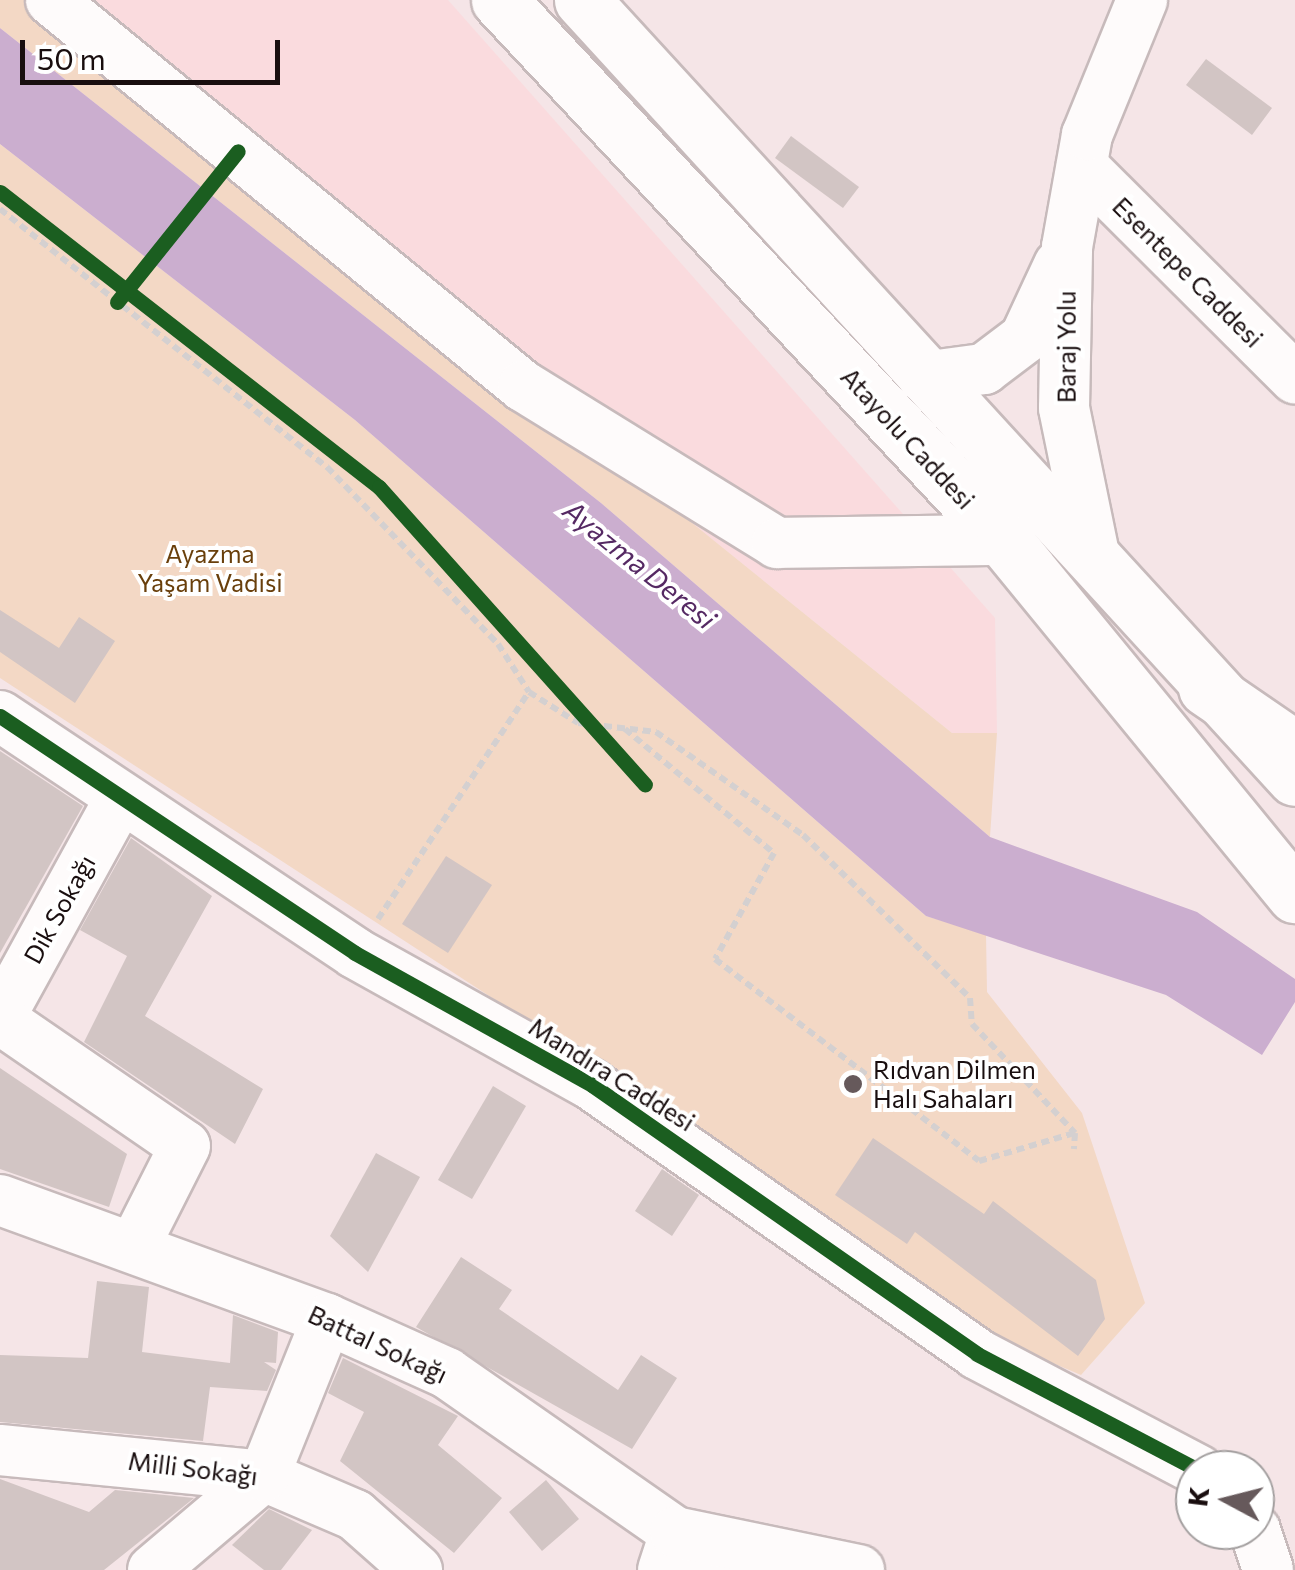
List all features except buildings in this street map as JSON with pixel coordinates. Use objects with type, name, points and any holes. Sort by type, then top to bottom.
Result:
[{"type":"main road","name":"Atayolu Caddesi","points":[[499,0],[1004,540],[1295,895]]},
{"type":"main road","name":"Atayolu Caddesi","points":[[582,0],[1206,688],[1295,778]]},
{"type":"main road","points":[[1206,688],[1295,749]]},
{"type":"street","points":[[51,0],[523,386],[776,543],[1004,540]]},
{"type":"street","name":"Baraj Yolu","points":[[1096,564],[1064,408],[1067,247],[1082,166],[1142,0]]},
{"type":"street","name":"Esentepe Caddesi","points":[[1082,166],[1295,378]]},
{"type":"street","name":"Baraj Yolu","points":[[923,377],[984,369],[1025,338],[1067,247]]},
{"type":"street","name":"Mandıra Caddesi","points":[[0,716],[118,802],[355,952],[592,1085],[977,1354],[1175,1458]]},
{"type":"street","name":"Dik Sokağı","points":[[0,1018],[118,802]]},
{"type":"street","points":[[0,1018],[185,1146],[136,1245]]},
{"type":"street","name":"Battal Sokağı","points":[[0,1200],[136,1245],[327,1318],[447,1373],[669,1551],[712,1570]]},
{"type":"street","points":[[154,1570],[264,1476],[327,1318]]},
{"type":"street","name":"Milli Sokağı","points":[[0,1450],[264,1476],[355,1515],[417,1570]]},
{"type":"street","points":[[669,1551],[859,1570]]},
{"type":"path","points":[[0,192],[327,467],[498,644],[529,692],[592,724],[656,732],[803,836],[970,998],[972,1024],[1075,1132],[1074,1149]]},
{"type":"path","points":[[0,209],[364,475]]},
{"type":"path","points":[[452,566],[529,652]]},
{"type":"path","points":[[554,681],[619,754]]},
{"type":"path","points":[[355,952],[529,692]]},
{"type":"path","points":[[625,728],[774,853],[715,959],[979,1162],[1075,1132]]},
{"type":"shaded area","points":[[45,0],[448,0],[995,618],[997,733],[952,733]]},
{"type":"green space","points":[[0,0],[45,0],[952,733],[997,733],[990,837],[601,503],[0,28]]},
{"type":"green space","name":"Ayazma Yaşam Vadisi","points":[[0,144],[355,420],[926,916],[986,934],[987,992],[1082,1113],[1145,1303],[1081,1375],[956,1322],[517,1014],[0,678]]},
{"type":"water","name":"Ayazma Deresi","points":[[0,28],[601,503],[990,837],[1197,912],[1295,979],[1295,1002],[1262,1055],[1166,995],[926,916],[355,420],[0,144]]},
{"type":"cycle path","points":[[117,302],[238,151]]},
{"type":"cycle path","points":[[0,192],[379,487],[645,784]]},
{"type":"cycle path","points":[[0,716],[355,953],[592,1085],[977,1354],[1175,1458]]},
{"type":"place","name":"Rıdvan Dilmen Halı Sahaları","points":[[853,1084]]}]
